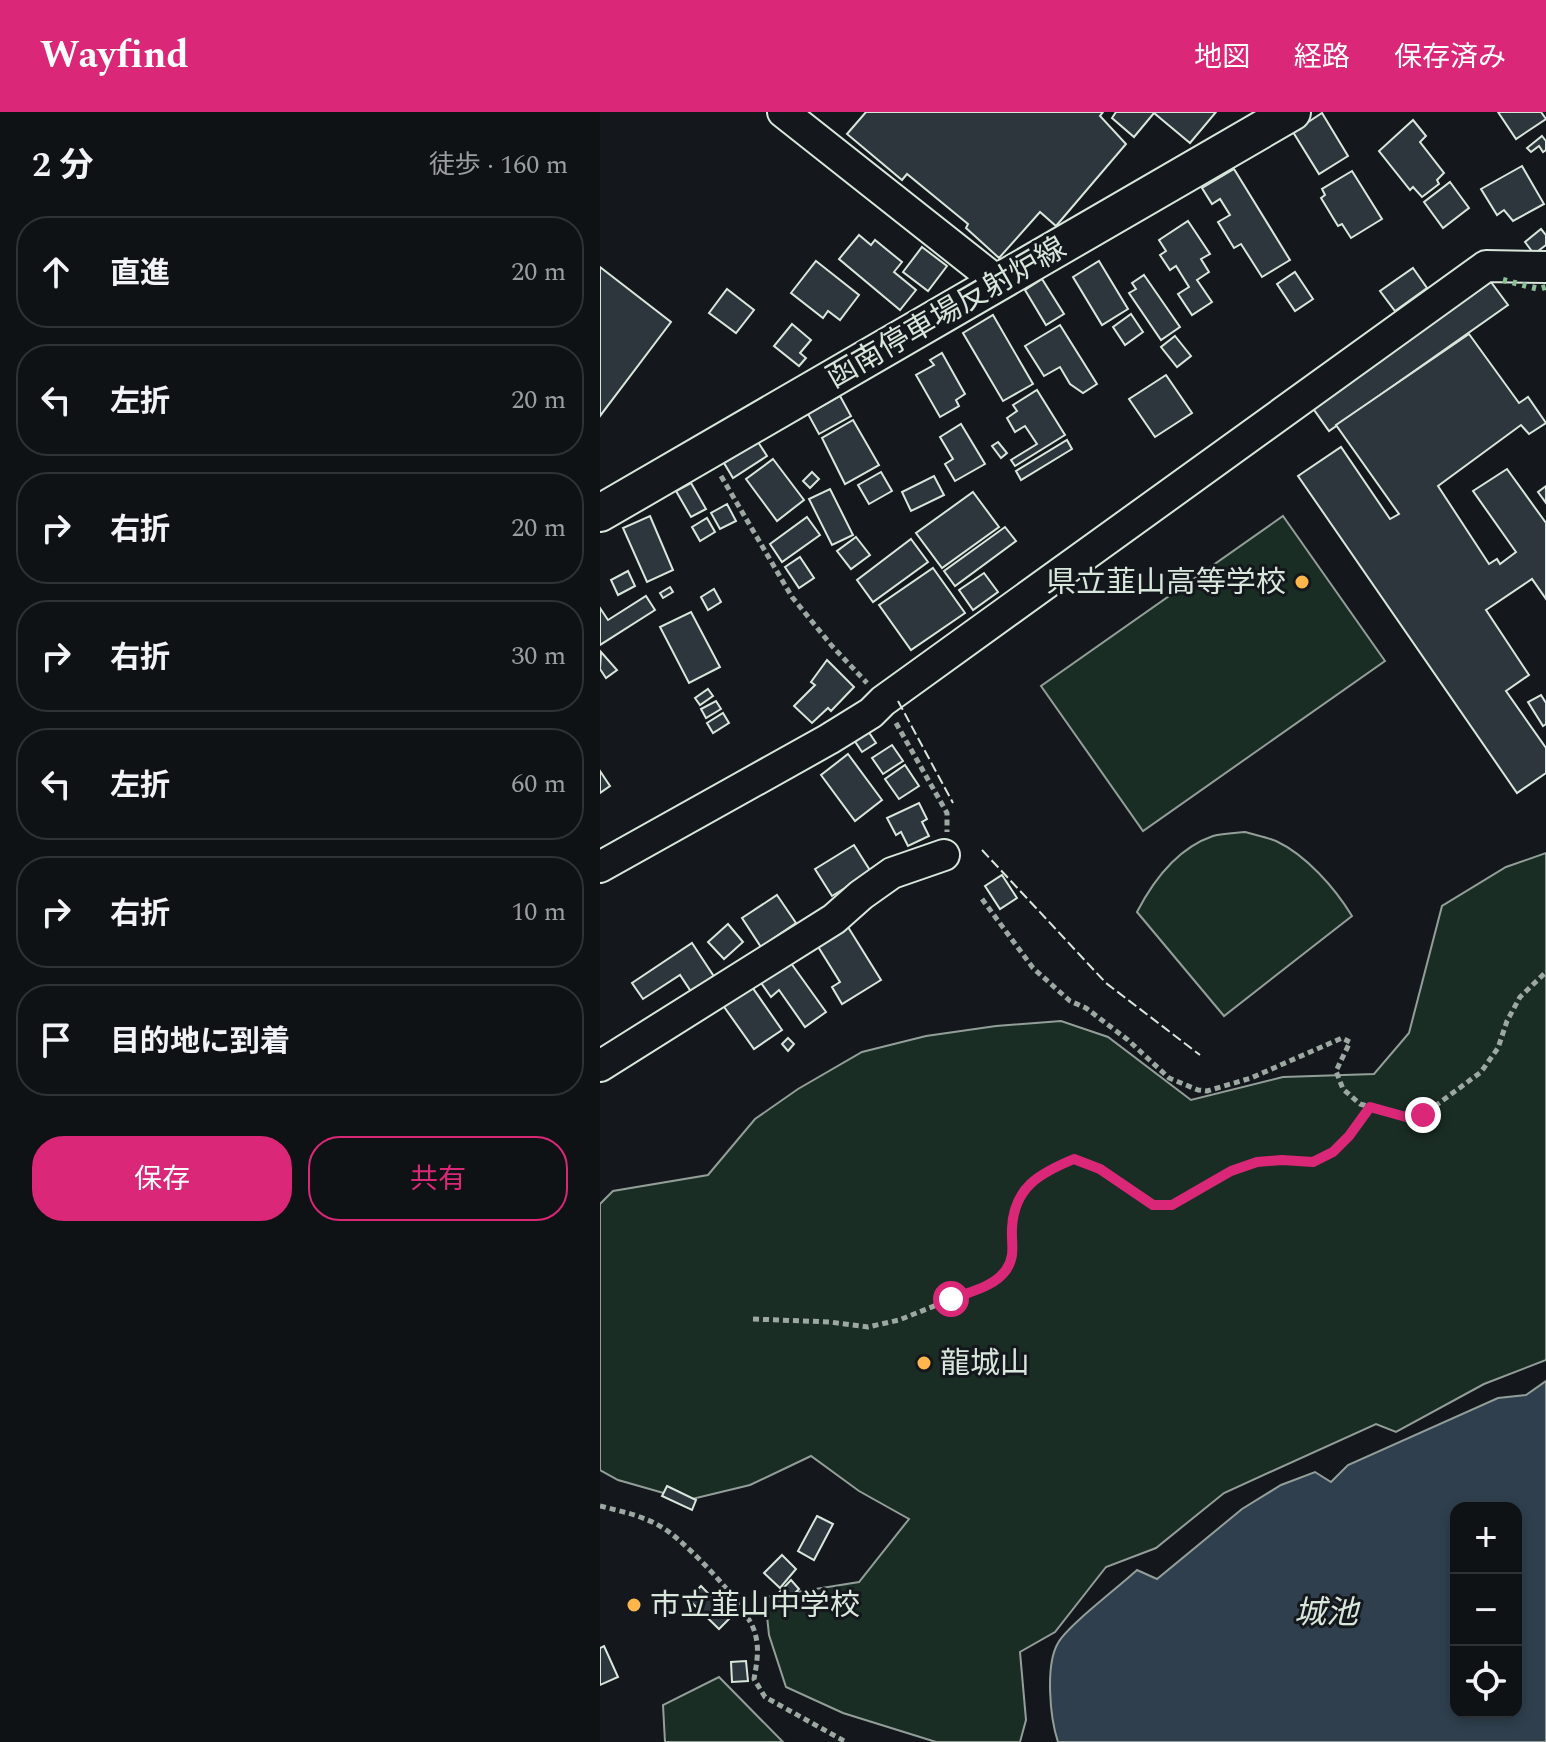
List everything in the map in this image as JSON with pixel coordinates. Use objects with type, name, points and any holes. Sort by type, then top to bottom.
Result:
[{"type":"main road","name":"函南停車場反射炉線","points":[[600,513],[1292,112]]},
{"type":"street","points":[[783,112],[998,282]]},
{"type":"street","points":[[600,867],[871,713],[883,701],[1486,266],[1546,267]]},
{"type":"street","points":[[600,1066],[834,919],[892,873],[944,855]]},
{"type":"path","points":[[706,452],[792,597],[883,701],[947,813],[944,855]]},
{"type":"path","points":[[982,899],[1033,968],[1070,1001],[1086,1008],[1128,1040],[1169,1078],[1207,1091],[1251,1078],[1342,1038],[1350,1042],[1336,1071],[1343,1089],[1360,1104],[1406,1117],[1423,1115],[1481,1072],[1498,1048],[1507,1021],[1520,997],[1546,972]]},
{"type":"path","points":[[753,1319],[868,1327],[899,1320],[992,1283],[1006,1270],[1014,1252],[1012,1227],[1018,1198],[1032,1182],[1052,1168],[1074,1159],[1100,1169],[1153,1205],[1172,1205],[1231,1171],[1257,1162],[1313,1162],[1333,1152],[1370,1107]]},
{"type":"path","points":[[600,1506],[639,1516],[668,1531],[692,1554],[739,1604],[754,1629],[759,1652],[754,1679],[765,1697],[846,1742]]},
{"type":"green space","points":[[1283,516],[1385,661],[1143,831],[1041,686]]},
{"type":"green space","points":[[1245,832],[1276,841],[1298,855],[1337,894],[1352,916],[1224,1016],[1137,912],[1159,877],[1178,857],[1200,841],[1213,836]]},
{"type":"green space","points":[[1546,853],[1546,1360],[1484,1384],[1396,1432],[1376,1424],[1224,1493],[1156,1548],[1106,1567],[1055,1632],[1020,1652],[1026,1720],[1020,1742],[936,1742],[843,1713],[786,1687],[769,1635],[765,1597],[859,1582],[909,1519],[859,1491],[811,1456],[750,1485],[688,1500],[618,1480],[600,1470],[600,1204],[613,1191],[708,1175],[755,1119],[798,1089],[862,1052],[926,1036],[1061,1021],[1108,1037],[1191,1100],[1283,1077],[1374,1074],[1409,1033],[1442,906],[1506,867]]},
{"type":"green space","points":[[719,1677],[783,1742],[665,1742],[663,1705]]},
{"type":"water","name":"城池","points":[[1546,1381],[1546,1742],[1058,1742],[1050,1692],[1051,1664],[1058,1643],[1082,1617],[1137,1570],[1157,1579],[1242,1509],[1281,1485],[1315,1472],[1331,1482],[1348,1465],[1498,1398],[1526,1395]]},
{"type":"building","points":[[866,112],[1103,112],[1100,116],[1126,144],[1056,226],[1040,212],[999,258],[966,228],[968,224],[907,174],[902,180],[847,134]]},
{"type":"building","points":[[1116,112],[1216,112],[1190,143],[1154,113],[1134,137],[1112,118]]},
{"type":"building","points":[[1498,112],[1541,112],[1546,119],[1516,139]]},
{"type":"building","points":[[1322,113],[1348,156],[1319,174],[1293,132]]},
{"type":"building","points":[[1413,120],[1426,136],[1420,142],[1444,173],[1437,180],[1439,184],[1422,197],[1413,187],[1410,190],[1379,151]]},
{"type":"building","points":[[1542,136],[1546,141],[1546,150],[1543,152],[1539,146],[1531,152],[1527,148]]},
{"type":"building","points":[[1522,166],[1544,204],[1513,221],[1504,210],[1497,215],[1481,189]]},
{"type":"building","points":[[1234,169],[1290,260],[1262,277],[1241,244],[1234,248],[1218,222],[1230,215],[1220,199],[1212,204],[1202,188]]},
{"type":"building","points":[[1352,171],[1382,219],[1351,238],[1342,224],[1338,226],[1321,198],[1325,195],[1322,189]]},
{"type":"building","points":[[1450,182],[1469,208],[1443,228],[1424,202]]},
{"type":"building","points":[[1188,221],[1210,254],[1201,259],[1209,272],[1197,280],[1212,302],[1192,315],[1178,294],[1189,287],[1176,266],[1170,270],[1160,255],[1166,251],[1159,240]]},
{"type":"building","points":[[1541,229],[1546,235],[1546,245],[1534,254],[1525,242]]},
{"type":"building","points":[[859,235],[871,245],[875,240],[902,262],[894,272],[916,290],[900,310],[839,259]]},
{"type":"building","points":[[922,247],[947,266],[928,291],[903,272]]},
{"type":"building","points":[[816,261],[859,295],[840,320],[828,311],[823,318],[791,293]]},
{"type":"building","points":[[1099,261],[1128,309],[1102,325],[1073,277]]},
{"type":"building","points":[[600,267],[671,322],[600,416]]},
{"type":"building","points":[[1413,268],[1427,288],[1395,311],[1380,291]]},
{"type":"building","points":[[1295,272],[1313,299],[1295,311],[1277,284]]},
{"type":"building","points":[[1144,275],[1180,327],[1161,340],[1129,293],[1136,289],[1132,283]]},
{"type":"building","points":[[1042,279],[1064,314],[1046,325],[1025,290]]},
{"type":"building","points":[[1491,282],[1508,305],[1329,431],[1312,407]]},
{"type":"building","points":[[727,289],[754,310],[736,333],[709,313]]},
{"type":"building","points":[[1131,314],[1143,332],[1125,345],[1113,327]]},
{"type":"building","points":[[993,315],[1033,384],[1003,401],[963,333]]},
{"type":"building","points":[[792,324],[811,340],[800,353],[806,358],[799,366],[774,346]]},
{"type":"building","points":[[1060,325],[1097,384],[1083,393],[1070,384],[1060,367],[1044,376],[1025,346]]},
{"type":"building","points":[[1469,334],[1519,403],[1528,397],[1546,423],[1529,434],[1521,425],[1438,486],[1489,564],[1497,559],[1500,564],[1516,552],[1473,491],[1507,469],[1546,523],[1546,599],[1532,579],[1486,610],[1529,675],[1506,691],[1546,748],[1546,773],[1517,793],[1298,476],[1341,447],[1390,519],[1399,514],[1336,425]]},
{"type":"building","points":[[1175,336],[1191,356],[1177,367],[1161,347]]},
{"type":"building","points":[[942,353],[965,394],[956,400],[959,406],[940,417],[916,375],[934,365],[930,360]]},
{"type":"building","points":[[1166,375],[1192,413],[1155,437],[1129,399]]},
{"type":"building","points":[[1037,390],[1065,435],[1015,466],[1011,460],[1037,444],[1025,426],[1015,432],[1007,418],[1017,411],[1013,405]]},
{"type":"building","points":[[840,396],[851,416],[819,434],[808,414]]},
{"type":"building","points":[[853,420],[879,465],[845,484],[822,438]]},
{"type":"building","points":[[961,424],[985,464],[955,481],[945,464],[953,459],[940,437]]},
{"type":"building","points":[[1067,440],[1072,449],[1021,480],[1016,471]]},
{"type":"building","points":[[758,442],[767,456],[733,478],[724,463]]},
{"type":"building","points":[[998,442],[1007,453],[1001,458],[992,446]]},
{"type":"building","points":[[773,459],[804,500],[777,521],[746,479]]},
{"type":"building","points":[[812,472],[819,479],[810,488],[803,481]]},
{"type":"building","points":[[881,472],[892,491],[869,504],[858,485]]},
{"type":"building","points":[[934,476],[944,495],[911,511],[902,492]]},
{"type":"building","points":[[691,483],[706,509],[691,517],[676,491]]},
{"type":"building","points":[[1546,486],[1546,503],[1538,492]]},
{"type":"building","points":[[830,489],[853,535],[832,545],[809,499]]},
{"type":"building","points":[[973,492],[999,527],[942,568],[916,533]]},
{"type":"building","points":[[727,504],[736,521],[720,529],[711,513]]},
{"type":"building","points":[[650,516],[673,570],[647,582],[623,528]]},
{"type":"building","points":[[807,517],[820,535],[782,562],[770,544]]},
{"type":"building","points":[[707,518],[715,532],[700,541],[692,527]]},
{"type":"building","points":[[1005,527],[1016,541],[955,586],[944,571]]},
{"type":"building","points":[[856,537],[870,555],[851,569],[837,551]]},
{"type":"building","points":[[911,539],[928,562],[873,602],[857,580]]},
{"type":"building","points":[[800,557],[814,578],[799,588],[785,567]]},
{"type":"building","points":[[933,568],[965,613],[911,650],[879,605]]},
{"type":"building","points":[[628,571],[635,586],[618,595],[611,580]]},
{"type":"building","points":[[984,573],[998,592],[973,610],[959,590]]},
{"type":"building","points":[[670,587],[673,592],[663,598],[660,593]]},
{"type":"building","points":[[714,589],[721,602],[708,610],[701,597]]},
{"type":"building","points":[[646,596],[655,610],[600,645],[600,608],[608,620]]},
{"type":"building","points":[[691,612],[720,667],[689,683],[660,627]]},
{"type":"building","points":[[601,652],[617,670],[606,678],[600,669]]},
{"type":"building","points":[[827,660],[854,687],[831,711],[828,708],[812,723],[794,706],[815,685],[811,682]]},
{"type":"building","points":[[708,689],[713,696],[700,705],[695,698]]},
{"type":"building","points":[[1541,695],[1546,703],[1546,724],[1543,726],[1528,702]]},
{"type":"building","points":[[716,701],[721,709],[706,718],[701,709]]},
{"type":"building","points":[[723,713],[729,723],[713,733],[707,723]]},
{"type":"building","points":[[866,728],[876,743],[862,752],[852,737]]},
{"type":"building","points":[[892,745],[903,761],[883,774],[872,758]]},
{"type":"building","points":[[848,754],[882,800],[855,821],[821,775]]},
{"type":"building","points":[[905,765],[919,786],[899,799],[885,779]]},
{"type":"building","points":[[600,771],[610,786],[600,793]]},
{"type":"building","points":[[919,803],[927,819],[922,822],[929,836],[908,846],[901,832],[896,835],[887,818]]},
{"type":"building","points":[[854,845],[871,872],[832,896],[815,869]]},
{"type":"building","points":[[1002,875],[1017,898],[1000,909],[985,886]]},
{"type":"building","points":[[777,895],[796,923],[761,947],[742,918]]},
{"type":"building","points":[[728,924],[743,942],[724,959],[708,942]]},
{"type":"building","points":[[848,927],[881,980],[842,1004],[832,987],[840,982],[817,945]]},
{"type":"building","points":[[692,943],[715,978],[692,993],[680,975],[643,999],[632,983]]},
{"type":"building","points":[[788,959],[826,1012],[805,1027],[779,990],[771,997],[759,980]]},
{"type":"building","points":[[750,984],[782,1030],[754,1049],[722,1004]]},
{"type":"building","points":[[788,1038],[794,1044],[788,1051],[782,1044]]},
{"type":"building","points":[[667,1486],[696,1500],[692,1510],[662,1496]]},
{"type":"building","points":[[817,1516],[833,1524],[814,1560],[798,1551]]},
{"type":"building","points":[[782,1555],[796,1569],[780,1588],[764,1573]]},
{"type":"building","points":[[791,1580],[799,1589],[779,1609],[771,1601]]},
{"type":"building","points":[[701,1586],[731,1617],[719,1629],[688,1599]]},
{"type":"building","points":[[604,1646],[618,1677],[600,1685],[600,1648]]},
{"type":"building","points":[[746,1661],[748,1681],[732,1682],[731,1662]]},
{"type":"hedge","points":[[1503,280],[1539,289],[1546,287]]},
{"type":"fence","points":[[898,701],[953,803]]},
{"type":"fence","points":[[982,850],[1106,983],[1200,1055]]},
{"type":"place","name":"県立韮山高等学校","points":[[1302,582]]},
{"type":"place","name":"龍城山","points":[[924,1363]]},
{"type":"place","name":"市立韮山中学校","points":[[634,1605]]},
{"type":"route","points":[[951,1299],[992,1283],[1006,1270],[1014,1252],[1012,1227],[1018,1198],[1032,1182],[1052,1168],[1074,1159],[1100,1169],[1153,1205],[1172,1205],[1231,1171],[1257,1162],[1313,1162],[1333,1152],[1370,1107],[1406,1117],[1423,1115]]}]
